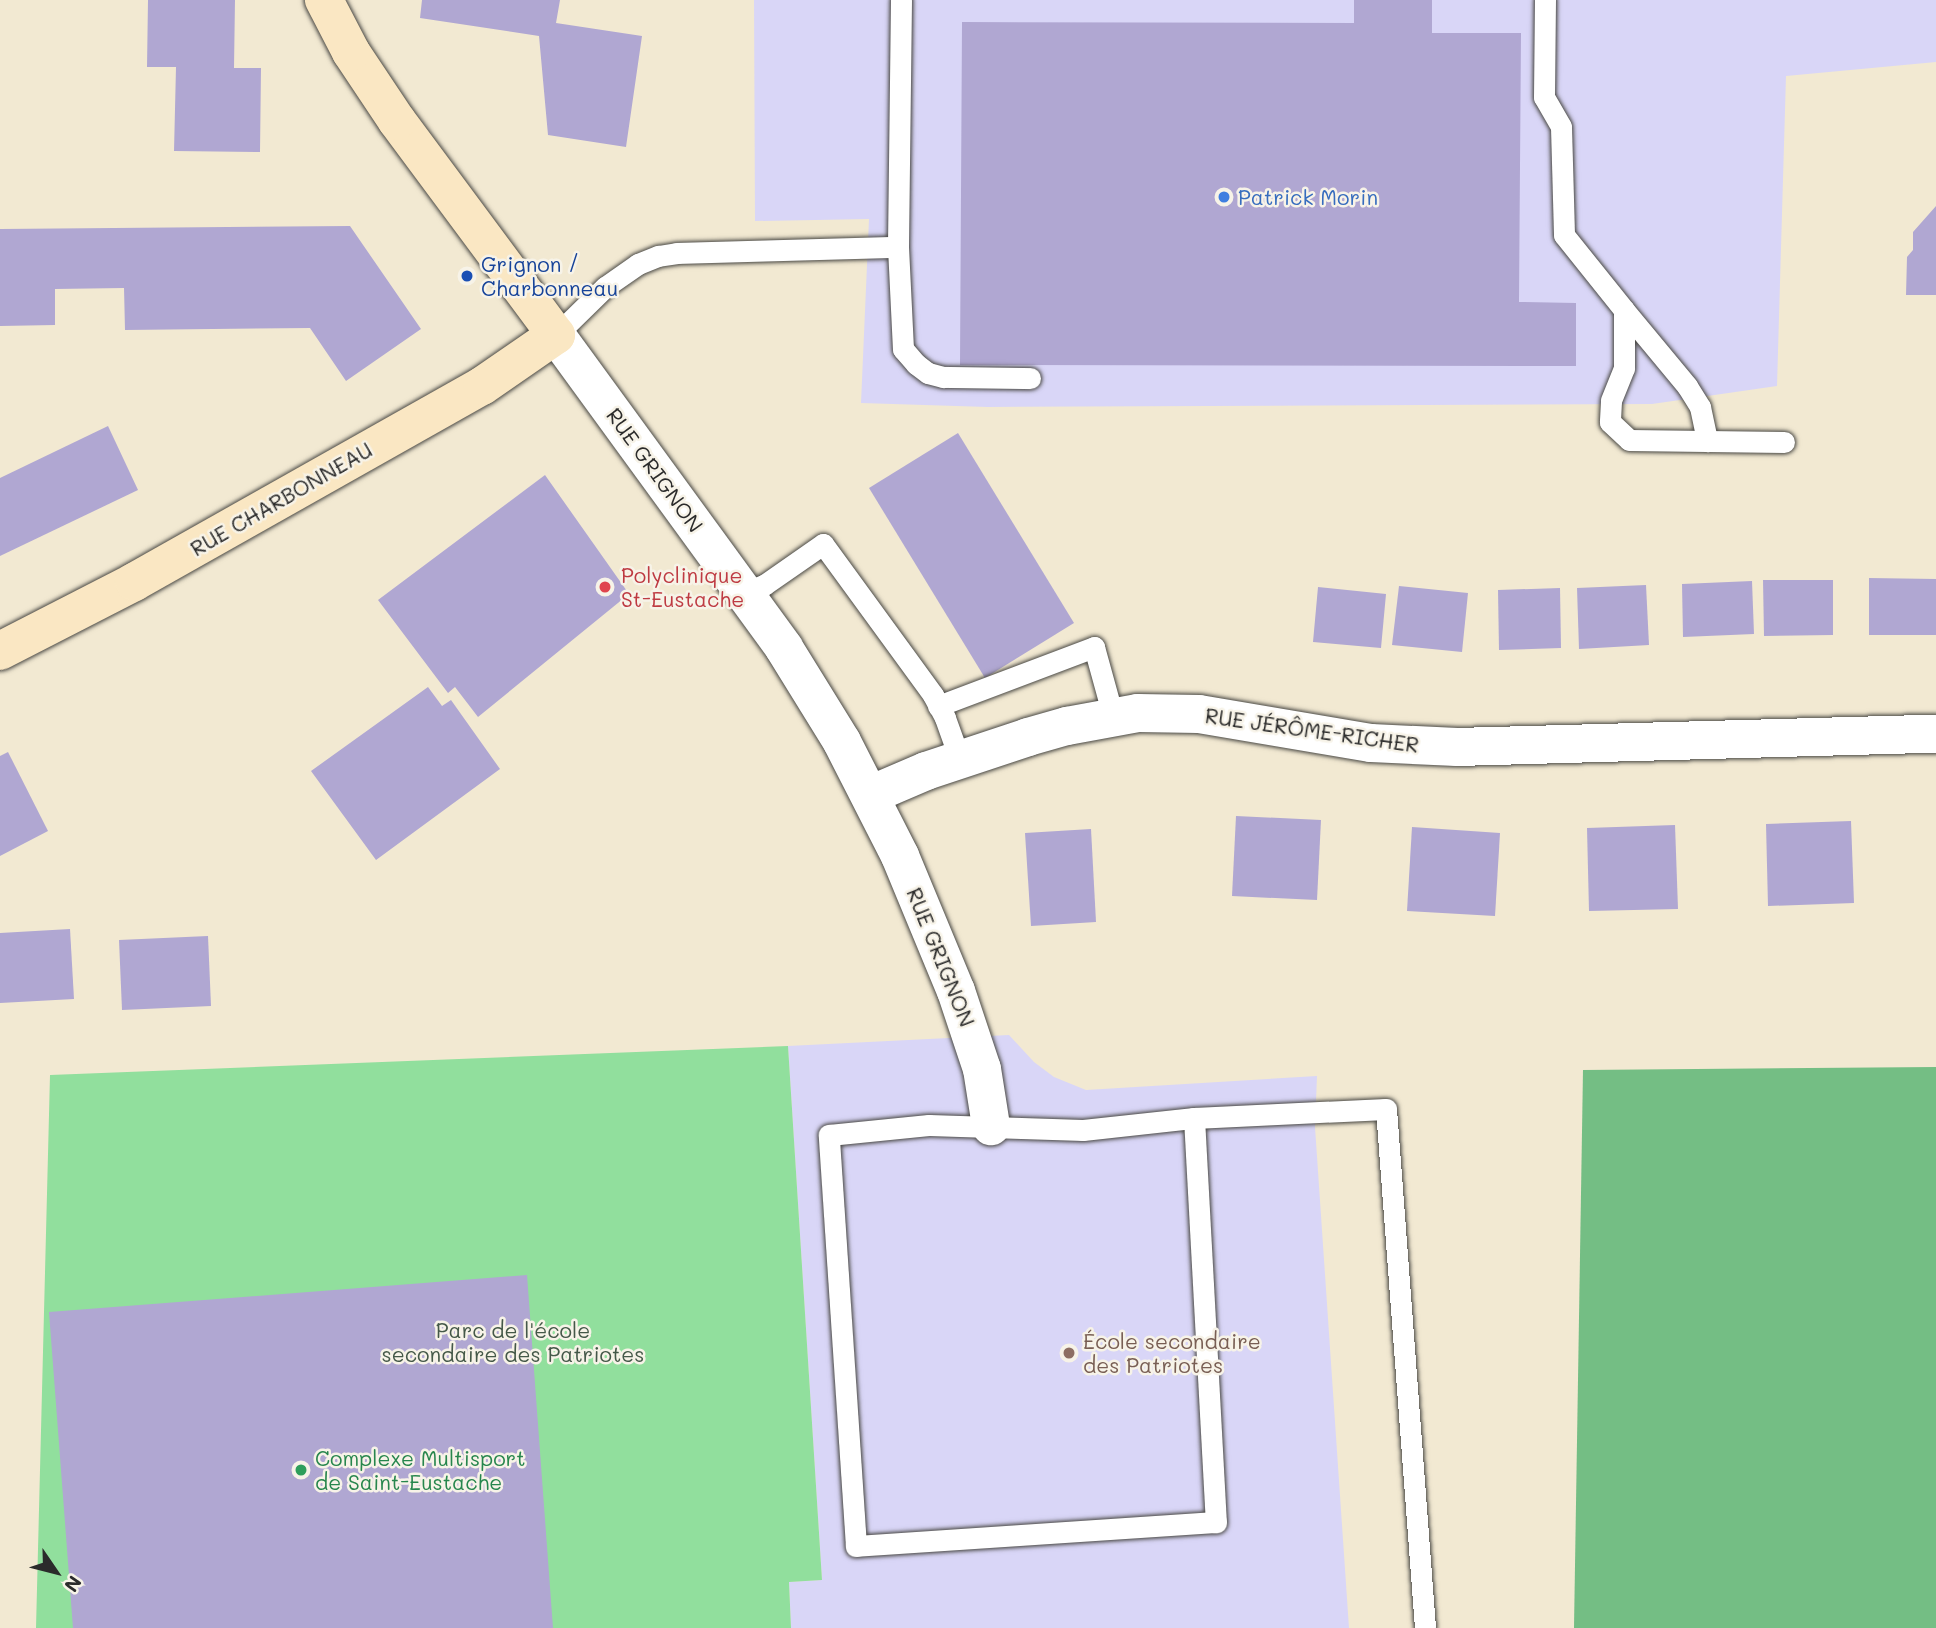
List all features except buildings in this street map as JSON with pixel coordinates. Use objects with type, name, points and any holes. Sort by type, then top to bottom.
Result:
[{"type":"street","name":"RUE GRIGNON","points":[[324,0],[351,52],[397,121],[744,593],[823,708],[900,856],[967,1022],[982,1069],[991,1126]]},
{"type":"street","name":"RUE CHARBONNEAU","points":[[0,651],[134,582],[482,386],[556,335]]},
{"type":"street","name":"RUE JÉRÔME-RICHER","points":[[870,795],[960,760],[1067,726],[1113,716],[1167,712],[1199,714],[1371,743],[1457,747],[1936,734]]},
{"type":"lane","points":[[901,0],[898,247],[903,349],[928,373],[943,377],[1030,378]]},
{"type":"lane","points":[[1545,0],[1544,97],[1561,127],[1564,235],[1687,386],[1700,407],[1707,441]]},
{"type":"lane","points":[[556,335],[605,287],[638,264],[658,256],[677,253],[898,247]]},
{"type":"lane","points":[[1624,310],[1624,368],[1611,401],[1609,422],[1629,440],[1784,442]]},
{"type":"lane","points":[[744,593],[764,585],[823,544],[908,659],[938,706],[960,760]]},
{"type":"lane","points":[[938,706],[1094,647],[1113,716]]},
{"type":"lane","points":[[1194,1118],[1216,1522],[856,1546],[829,1135],[929,1125],[1083,1130],[1194,1118],[1386,1109],[1424,1628]]},
{"type":"shaded area","points":[[754,0],[1936,0],[1936,62],[1786,76],[1777,386],[1652,404],[988,407],[861,403],[869,219],[755,221]]},
{"type":"shaded area","name":"École secondaire des Patriotes","points":[[1009,1035],[1034,1062],[1054,1077],[1086,1090],[1317,1076],[1315,1127],[1349,1628],[791,1628],[789,1582],[822,1580],[788,1046]]},
{"type":"green space","name":"Parc de l'école secondaire des Patriotes","points":[[788,1046],[822,1580],[789,1582],[791,1628],[36,1628],[50,1075]]},
{"type":"green space","points":[[1936,1067],[1936,1628],[1574,1628],[1583,1070]]},
{"type":"place","name":"Patrick Morin","points":[[1224,197]]},
{"type":"place","name":"Grignon / Charbonneau","points":[[467,276]]},
{"type":"place","name":"Polyclinique St-Eustache","points":[[605,587]]},
{"type":"place","name":"École secondaire des Patriotes","points":[[1069,1353]]},
{"type":"place","name":"Complexe Multisport de Saint-Eustache","points":[[301,1470]]}]
